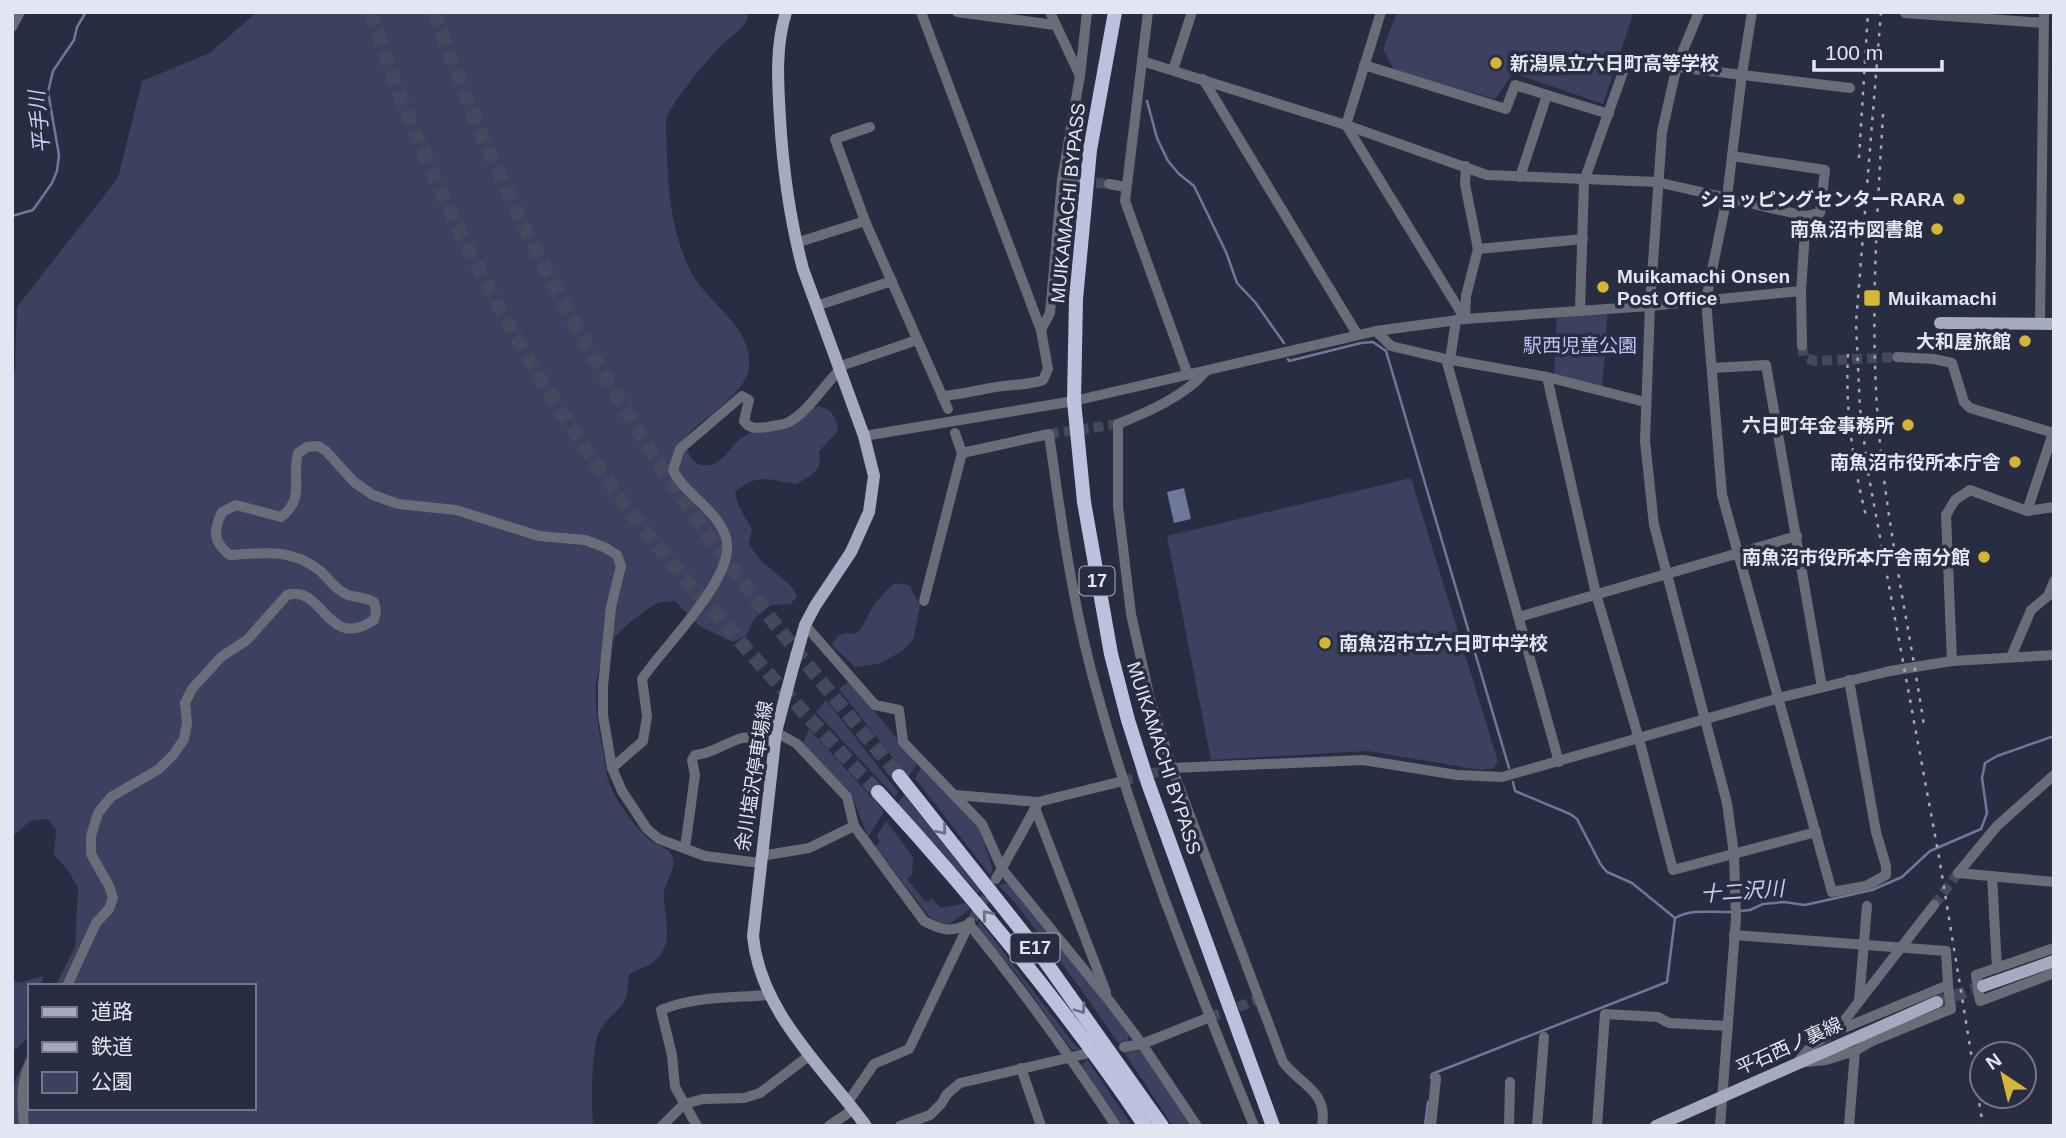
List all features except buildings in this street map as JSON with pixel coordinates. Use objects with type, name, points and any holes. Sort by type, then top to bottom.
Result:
[{"type":"highway","name":"MUIKAMACHI BYPASS","points":[[1115,12],[1090,150],[1076,299],[1074,401],[1084,502],[1111,654],[1128,720],[1148,783],[1273,1126]]},
{"type":"highway","name":"E17","points":[[899,776],[1040,954],[1162,1126]]},
{"type":"highway","name":"E17","points":[[878,793],[958,881],[1029,966],[1072,1021],[1145,1126]]},
{"type":"main road","name":"余川塩沢停車場線","points":[[786,12],[776,64],[783,164],[796,243],[838,369],[864,436],[874,476],[869,512],[851,552],[815,606],[806,625],[775,736],[760,859],[753,936],[754,956],[769,995],[786,1025],[866,1126]]},
{"type":"main road","points":[[1940,323],[2054,324]]},
{"type":"main road","points":[[1983,986],[2054,961]]},
{"type":"main road","name":"平石西ノ裏線","points":[[1656,1126],[1937,1002]]},
{"type":"street","points":[[12,27],[20,12]]},
{"type":"street","points":[[921,12],[1041,330],[1048,369],[1043,380],[1033,384],[942,396]]},
{"type":"street","points":[[957,12],[1055,25]]},
{"type":"street","points":[[1050,12],[1080,76]]},
{"type":"street","points":[[1041,330],[1050,313],[1062,180],[1080,76],[1087,12]]},
{"type":"street","points":[[1148,12],[1125,201],[1188,375]]},
{"type":"street","points":[[1173,70],[1192,12]]},
{"type":"street","points":[[1381,12],[1346,125],[1461,319]]},
{"type":"street","points":[[1699,12],[1677,65],[1662,132],[1645,402],[1648,481],[1654,525],[1727,803],[1734,854],[1736,918],[1720,1126]]},
{"type":"street","points":[[1752,12],[1727,197],[1706,300],[1722,495],[1832,892],[1866,886],[1886,875],[1849,680]]},
{"type":"street","points":[[1906,13],[2044,18],[2048,104],[2040,323]]},
{"type":"street","points":[[1142,61],[1346,125],[1487,174],[1584,181],[1657,182],[1806,216],[1819,214],[1825,170],[1732,156]]},
{"type":"street","points":[[1580,310],[1584,181],[1627,61],[1850,88]]},
{"type":"street","points":[[1364,65],[1506,109],[1515,85],[1609,114]]},
{"type":"street","points":[[1203,79],[1357,334]]},
{"type":"street","points":[[1520,177],[1547,95]]},
{"type":"street","points":[[870,127],[835,139],[865,221],[948,409]]},
{"type":"street","points":[[1466,166],[1465,184],[1478,249],[1448,359],[1559,762]]},
{"type":"street","points":[[1062,180],[1082,182]]},
{"type":"street","points":[[1109,184],[1126,187]]},
{"type":"street","points":[[1802,346],[1801,290],[1806,216]]},
{"type":"street","points":[[796,243],[865,221]]},
{"type":"street","points":[[1478,249],[1583,239]]},
{"type":"street","points":[[816,306],[892,281]]},
{"type":"street","points":[[864,436],[1074,401],[1376,331],[1461,319],[1650,306],[1801,290]]},
{"type":"street","points":[[1376,331],[1391,346],[1547,377],[1645,402]]},
{"type":"street","points":[[611,768],[643,741],[647,716],[642,679],[710,591],[724,568],[728,554],[726,538],[720,527],[679,482],[673,470],[680,449],[742,396],[748,400],[744,421],[747,426],[757,429],[788,423],[813,402],[838,369],[917,340]]},
{"type":"street","points":[[1897,357],[1952,363],[1964,402],[1970,408],[2053,433],[2027,511]]},
{"type":"street","points":[[1712,368],[1766,365],[1822,687]]},
{"type":"street","points":[[1206,371],[1196,382],[1164,402],[1118,424],[1118,506],[1131,614],[1150,699],[1172,768],[1283,1062],[1291,1073],[1313,1089],[1320,1099],[1323,1110],[1322,1126]]},
{"type":"street","points":[[1547,377],[1596,594],[1639,739],[1673,870],[1816,832]]},
{"type":"street","points":[[924,601],[961,453],[955,433]]},
{"type":"street","points":[[961,453],[1049,434],[1062,534],[1090,668],[1123,781],[1210,1017],[1254,1126]]},
{"type":"street","points":[[68,984],[96,923],[109,909],[113,898],[91,854],[91,836],[97,813],[111,797],[159,769],[174,754],[184,739],[187,723],[185,703],[192,689],[221,657],[247,640],[287,595],[303,594],[314,601],[323,615],[339,626],[365,626],[374,620],[374,602],[364,596],[342,591],[322,572],[302,559],[280,552],[230,555],[219,546],[217,522],[222,512],[236,505],[281,517],[292,509],[296,495],[295,464],[298,453],[307,447],[318,446],[326,451],[354,482],[373,495],[398,505],[456,510],[540,536],[585,540],[617,555],[621,566],[611,607],[603,685],[603,715],[611,768],[622,791],[647,829],[659,839],[705,856],[760,859],[808,848],[854,826]]},
{"type":"street","points":[[1952,662],[1946,515],[1955,500],[1970,491],[2027,511],[2054,507]]},
{"type":"street","points":[[1519,617],[1797,536]]},
{"type":"street","points":[[2011,657],[2031,610],[2048,596],[2054,581]]},
{"type":"street","points":[[806,625],[875,705],[900,710],[902,742],[982,824],[999,874],[1108,999],[1197,1126]]},
{"type":"street","points":[[1172,768],[1363,760],[1457,775],[1502,777],[1849,680],[1952,662],[2054,654]]},
{"type":"street","points":[[685,848],[695,775],[692,760],[695,755],[710,754],[727,743],[745,737],[775,736],[797,744],[847,797],[854,826],[924,920],[938,929],[954,931],[971,922]]},
{"type":"street","points":[[2053,778],[1997,826],[1958,873],[2054,882]]},
{"type":"street","points":[[955,795],[1037,805],[1123,781]]},
{"type":"street","points":[[999,874],[1037,805]]},
{"type":"street","points":[[1037,805],[1108,999]]},
{"type":"street","points":[[1993,876],[1997,968]]},
{"type":"street","points":[[1837,1031],[1934,905]]},
{"type":"street","points":[[1859,1002],[1867,906]]},
{"type":"street","points":[[971,922],[1070,1057],[1116,1126]]},
{"type":"street","points":[[830,1126],[851,1105],[874,1064],[909,1049],[971,922]]},
{"type":"street","points":[[1734,936],[1945,951],[1951,1009],[1872,1041],[1855,1051],[1826,1060],[1797,1063]]},
{"type":"street","points":[[2054,948],[1976,975],[1980,1001],[2054,974]]},
{"type":"street","points":[[1797,1063],[1813,1044],[1837,1031],[1948,985]]},
{"type":"street","points":[[696,1126],[675,1087],[672,1055],[661,1010],[701,1000],[769,995]]},
{"type":"street","points":[[1597,1126],[1605,1014],[1658,1017],[1668,1023],[1728,1026]]},
{"type":"street","points":[[1124,1047],[1142,1044],[1210,1017]]},
{"type":"street","points":[[1537,1126],[1544,1037]]},
{"type":"street","points":[[1849,1126],[1855,1051]]},
{"type":"street","points":[[900,1126],[930,1115],[960,1083],[1085,1054]]},
{"type":"street","points":[[662,1126],[684,1104],[703,1099],[744,1098],[760,1093],[810,1055]]},
{"type":"street","points":[[24,1126],[21,1093],[28,1067]]},
{"type":"street","points":[[1021,1068],[1041,1126]]},
{"type":"street","points":[[1431,1126],[1436,1078]]},
{"type":"street","points":[[1509,1126],[1510,1082]]},
{"type":"green space","points":[[257,12],[747,12],[748,18],[743,26],[700,69],[674,103],[666,120],[670,198],[679,242],[698,283],[739,330],[749,357],[748,372],[739,388],[690,432],[685,441],[694,461],[703,465],[713,464],[745,436],[818,406],[833,415],[838,431],[819,451],[820,458],[815,472],[796,484],[764,479],[751,482],[735,492],[738,505],[752,529],[749,544],[761,561],[792,587],[797,596],[791,604],[770,605],[754,619],[747,635],[733,642],[699,626],[675,601],[658,603],[621,631],[601,661],[597,677],[597,712],[609,783],[635,825],[647,838],[670,852],[674,862],[664,893],[667,940],[664,948],[652,963],[629,975],[624,1002],[599,1032],[592,1078],[594,1126],[20,1126],[12,1123],[12,1088],[28,1053],[28,1110],[256,1110],[256,984],[58,984],[75,947],[78,888],[68,870],[54,855],[56,830],[48,819],[31,820],[12,837],[12,373],[15,370],[17,307],[118,178],[142,81],[210,53]]},
{"type":"green space","name":"新潟県立六日町高等学校","points":[[1397,12],[1634,12],[1603,104],[1513,73],[1495,99],[1394,70],[1383,49]]},
{"type":"green space","name":"駅西児童公園","points":[[1608,308],[1602,391],[1554,379],[1557,312]]},
{"type":"green space","name":"南魚沼市立六日町中学校","points":[[1411,478],[1498,762],[1494,768],[1481,770],[1368,751],[1211,760],[1167,536]]},
{"type":"green space","points":[[895,583],[909,585],[920,605],[913,640],[901,652],[878,664],[855,667],[832,645],[838,636],[858,632],[876,602]]},
{"type":"green space","points":[[848,682],[852,683],[917,764],[908,777],[839,689]]},
{"type":"green space","points":[[826,700],[898,792],[895,797],[816,712]]},
{"type":"green space","points":[[809,729],[871,797],[873,796],[884,812],[868,837],[852,795],[805,748],[803,743]]},
{"type":"green space","points":[[921,768],[978,825],[993,870],[990,875],[915,778]]},
{"type":"green space","points":[[904,795],[980,890],[978,893],[897,804]]},
{"type":"green space","points":[[886,821],[913,857],[912,875],[907,879],[926,902],[932,899],[941,908],[966,903],[970,909],[949,924],[929,916],[875,846],[880,842],[877,836]]},
{"type":"green space","points":[[1003,883],[1011,885],[1129,1033],[1128,1041],[1118,1043],[1078,985],[999,886]]},
{"type":"green space","points":[[980,921],[1081,1050],[1073,1050],[1069,1046],[1016,973],[980,933]]},
{"type":"green space","points":[[44,976],[41,984],[28,984],[28,1036],[12,1051],[12,979],[18,983]]},
{"type":"green space","points":[[1141,1050],[1194,1126],[1173,1126],[1124,1052]]},
{"type":"green space","points":[[1087,1059],[1132,1126],[1121,1126],[1082,1066]]},
{"type":"shaded area","points":[[1184,488],[1191,519],[1174,523],[1167,492]]},
{"type":"waterway","name":"平手川","points":[[12,216],[33,210],[57,171],[59,155],[48,92],[53,71],[74,40],[77,27],[86,12]]},
{"type":"waterway","points":[[1147,101],[1157,138],[1168,161],[1194,186],[1226,252],[1237,283],[1255,302],[1284,343]]},
{"type":"waterway","points":[[1288,359],[1289,361],[1373,342],[1386,351],[1509,768]]},
{"type":"waterway","name":"十二沢川","points":[[1740,911],[1763,904],[1784,902],[1805,905],[1872,890],[1902,877],[1930,851],[1981,829],[1987,813],[1982,778],[1985,763],[1997,756],[2054,736]]},
{"type":"waterway","points":[[1513,782],[1515,791],[1577,819],[1607,872],[1632,883],[1675,918]]},
{"type":"waterway","name":"十二沢川","points":[[1675,918],[1696,912],[1733,912]]},
{"type":"waterway","name":"十二沢川","points":[[1431,1078],[1432,1074],[1667,982],[1675,918]]},
{"type":"waterway","name":"十二沢川","points":[[1425,1126],[1428,1102]]},
{"type":"tunnel","points":[[370,12],[393,77],[447,205],[511,328],[584,447],[673,565],[878,792]]},
{"type":"tunnel","points":[[434,12],[472,112],[512,202],[569,313],[632,421],[726,559],[899,776]]},
{"type":"tunnel","points":[[1081,182],[1109,184]]},
{"type":"tunnel","points":[[1802,346],[1804,357],[1815,361],[1897,357]]},
{"type":"tunnel","points":[[1049,434],[1118,424]]},
{"type":"tunnel","points":[[1123,781],[1172,768]]},
{"type":"tunnel","points":[[1934,905],[1958,873]]},
{"type":"tunnel","points":[[973,919],[993,884]]},
{"type":"tunnel","points":[[1937,1002],[1983,986]]},
{"type":"tunnel","points":[[1210,1017],[1260,999]]},
{"type":"railway","points":[[1859,158],[1868,12]]},
{"type":"railway","points":[[1881,12],[1856,323],[1860,408],[1868,472],[1939,857],[1983,1126]]},
{"type":"railway","points":[[1883,114],[1874,306],[1878,421],[1892,536],[1924,726]]},
{"type":"railway","points":[[1848,354],[1851,437],[1867,520]]},
{"type":"place","name":"新潟県立六日町高等学校","points":[[1496,63]]},
{"type":"place","name":"ショッピングセンターRARA","points":[[1959,199]]},
{"type":"place","name":"南魚沼市図書館","points":[[1937,229]]},
{"type":"place","name":"Muikamachi Onsen Post Office","points":[[1603,287]]},
{"type":"place","name":"Muikamachi","points":[[1872,298]]},
{"type":"place","name":"大和屋旅館","points":[[2025,341]]},
{"type":"place","name":"六日町年金事務所","points":[[1908,425]]},
{"type":"place","name":"南魚沼市役所本庁舎","points":[[2015,462]]},
{"type":"place","name":"南魚沼市役所本庁舎南分館","points":[[1984,557]]},
{"type":"place","name":"南魚沼市立六日町中学校","points":[[1325,643]]}]
